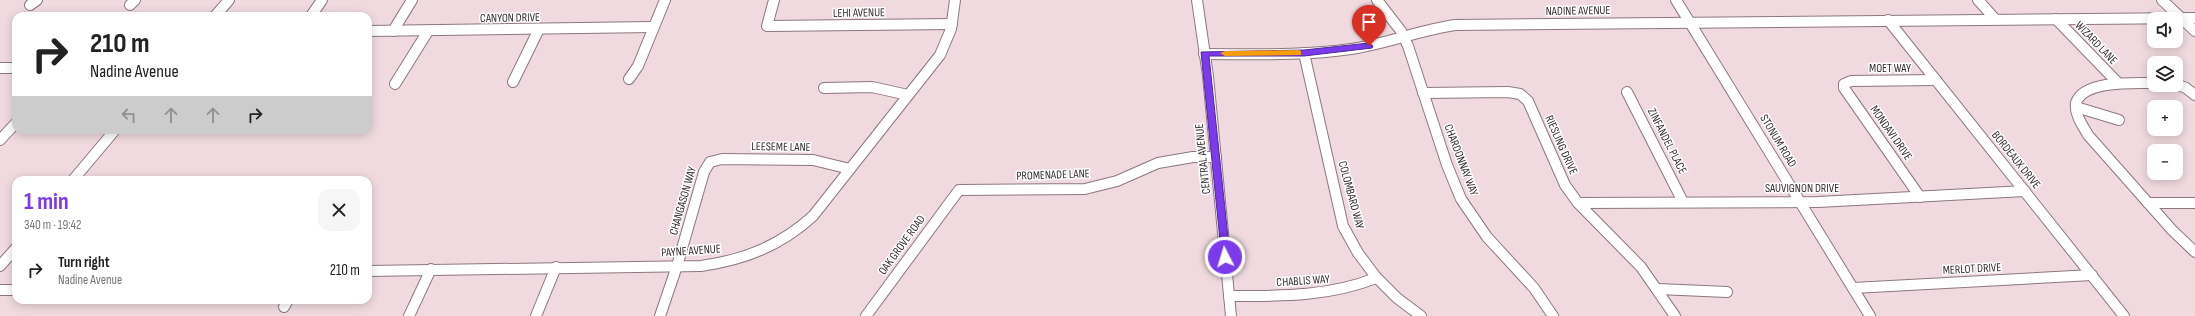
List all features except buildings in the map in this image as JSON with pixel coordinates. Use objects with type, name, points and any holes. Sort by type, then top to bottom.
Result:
[{"type":"street","points":[[218,12],[229,0]]},
{"type":"street","points":[[313,12],[322,0]]},
{"type":"street","points":[[393,31],[412,0]]},
{"type":"street","points":[[629,80],[638,66],[653,26],[665,0]]},
{"type":"street","name":"LEHI AVENUE","points":[[774,0],[767,26],[952,24]]},
{"type":"street","name":"PAYNE AVENUE","points":[[372,271],[701,266],[734,261],[765,250],[795,232],[813,216],[940,55],[952,24],[955,0]]},
{"type":"street","name":"CENTRAL AVENUE","points":[[1197,0],[1216,157],[1231,316]]},
{"type":"street","name":"CHARDONNAY WAY","points":[[1377,0],[1403,36],[1447,165],[1461,199],[1487,237],[1534,288],[1553,316]]},
{"type":"street","name":"STONUM ROAD","points":[[1676,0],[1870,316]]},
{"type":"street","points":[[1978,0],[1995,20]]},
{"type":"street","points":[[2162,0],[2175,12]]},
{"type":"street","name":"NADINE AVENUE","points":[[1204,54],[1304,53],[1351,49],[1455,25],[2147,18]]},
{"type":"street","name":"NADINE AVENUE","points":[[2183,18],[2195,18]]},
{"type":"street","name":"WIZARD LANE","points":[[2056,19],[2118,83]]},
{"type":"street","points":[[2183,19],[2195,31]]},
{"type":"street","name":"BORDEAUX DRIVE","points":[[1888,20],[2124,316]]},
{"type":"street","name":"CANYON DRIVE","points":[[372,31],[428,32],[653,26]]},
{"type":"street","points":[[513,82],[539,29]]},
{"type":"street","points":[[395,84],[428,32]]},
{"type":"street","name":"COLOMBARD WAY","points":[[1304,53],[1343,226],[1352,244],[1376,278],[1393,294],[1421,316]]},
{"type":"street","points":[[0,68],[12,68]]},
{"type":"street","name":"MOET WAY","points":[[1844,84],[1851,81],[1936,80]]},
{"type":"street","points":[[2147,83],[2104,84],[2086,91],[2081,95],[2076,107],[2078,120],[2088,135],[2148,203],[2195,252]]},
{"type":"street","name":"MONDAVI DRIVE","points":[[1844,84],[1845,91],[1920,197]]},
{"type":"street","points":[[824,88],[872,88],[908,95]]},
{"type":"street","points":[[2183,88],[2195,95]]},
{"type":"street","name":"RIESLING DRIVE","points":[[1423,93],[1508,92],[1524,97],[1528,101],[1558,172],[1578,203],[1626,250],[1658,289],[1674,316]]},
{"type":"street","name":"ZINFANDEL PLACE","points":[[1627,92],[1683,202]]},
{"type":"street","points":[[2076,107],[2119,120]]},
{"type":"street","points":[[0,140],[12,126]]},
{"type":"street","points":[[76,176],[112,134]]},
{"type":"street","name":"PROMENADE LANE","points":[[959,190],[1085,188],[1117,181],[1158,163],[1177,159],[1216,157]]},
{"type":"street","name":"LEESEME LANE","points":[[710,162],[722,159],[813,160],[850,168]]},
{"type":"street","name":"CHANGASON WAY","points":[[660,316],[677,266],[704,172],[710,162]]},
{"type":"street","name":"OAK GROVE ROAD","points":[[866,316],[959,190]]},
{"type":"street","name":"SAUVIGNON DRIVE","points":[[1578,203],[1818,202],[2025,191]]},
{"type":"street","points":[[2148,203],[2195,202]]},
{"type":"street","points":[[0,266],[12,252]]},
{"type":"street","points":[[536,316],[556,267]]},
{"type":"street","points":[[409,316],[430,269]]},
{"type":"street","name":"MERLOT DRIVE","points":[[1853,288],[2092,275]]},
{"type":"street","name":"CHABLIS WAY","points":[[1229,296],[1326,294],[1362,284],[1376,278]]},
{"type":"street","points":[[1658,289],[1727,292]]},
{"type":"street","points":[[0,290],[12,290]]},
{"type":"slow traffic","points":[[1225,53],[1299,53]]},
{"type":"route","points":[[1225,257],[1208,76],[1204,54],[1332,52],[1369,46]]}]
